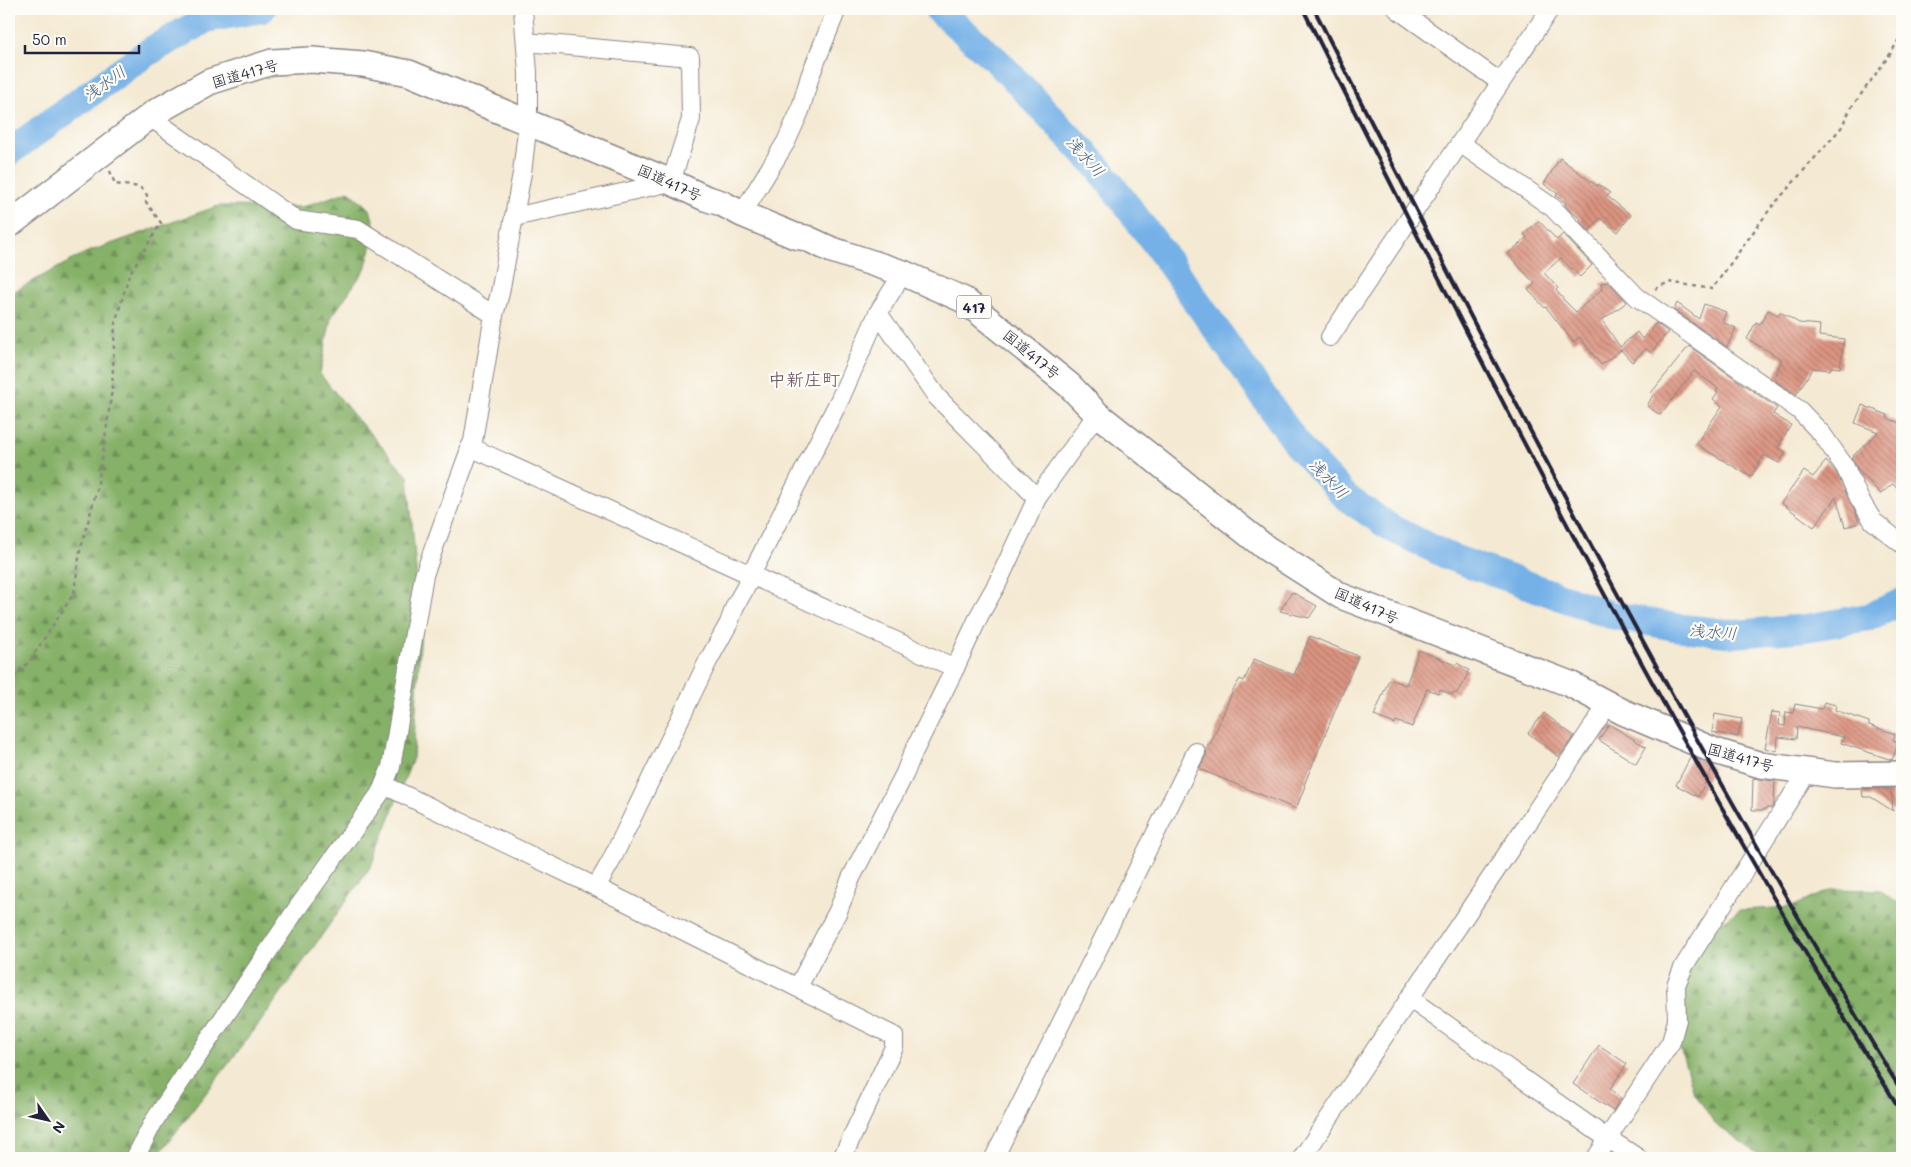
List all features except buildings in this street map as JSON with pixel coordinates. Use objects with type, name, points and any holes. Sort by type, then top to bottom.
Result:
[{"type":"highway","name":"国道417号","points":[[9,225],[150,117],[209,82],[272,62],[312,60],[363,64],[409,73],[671,182],[795,236],[806,238],[832,250],[903,273],[964,300],[1069,385],[1098,414],[1266,548],[1341,596],[1570,684],[1608,704],[1715,751],[1761,765],[1807,772],[1835,775],[1902,774]]},
{"type":"street","points":[[135,1158],[159,1113],[296,910],[381,792],[384,785],[390,767],[424,574],[473,441],[494,315],[500,293],[522,173],[528,122],[528,73],[522,9]]},
{"type":"street","points":[[1397,9],[1500,82]]},
{"type":"street","points":[[1330,337],[1550,9]]},
{"type":"street","points":[[742,214],[786,142],[800,112],[810,76],[835,13]]},
{"type":"street","points":[[514,217],[671,182],[691,119],[690,57],[525,35]]},
{"type":"street","points":[[150,117],[296,220],[358,229],[494,315]]},
{"type":"street","points":[[1460,143],[1553,208],[1637,297],[1799,410],[1822,434],[1845,467],[1858,498],[1873,521],[1902,544]]},
{"type":"street","points":[[596,887],[610,863],[735,606],[752,576],[754,567],[840,399],[878,313],[903,273]]},
{"type":"street","points":[[878,313],[937,397],[1037,498]]},
{"type":"street","points":[[798,987],[838,911],[851,878],[1037,498],[1098,414]]},
{"type":"street","points":[[470,447],[955,668]]},
{"type":"street","points":[[1302,1158],[1608,704]]},
{"type":"street","points":[[994,1158],[1196,752]]},
{"type":"street","points":[[1596,1158],[1671,1042],[1677,1020],[1676,985],[1684,966],[1807,772]]},
{"type":"street","points":[[384,785],[596,887],[894,1036],[894,1047],[842,1158]]},
{"type":"street","points":[[1410,998],[1608,1139],[1638,1158]]},
{"type":"path","points":[[1637,297],[1669,282],[1712,289],[1770,209],[1841,128],[1851,108],[1891,53],[1902,34]]},
{"type":"path","points":[[9,684],[31,658],[74,593],[80,551],[97,489],[110,406],[115,324],[129,275],[161,223],[146,202],[147,195],[140,187],[115,184],[104,152]]},
{"type":"green space","points":[[349,191],[370,209],[376,231],[365,269],[331,318],[320,374],[408,476],[421,628],[413,758],[371,866],[259,1024],[156,1158],[9,1158],[9,294],[85,253],[218,206],[302,207]]},
{"type":"green space","points":[[1832,889],[1880,890],[1902,906],[1902,1158],[1764,1158],[1715,1124],[1694,1092],[1674,1029],[1683,972],[1711,930],[1740,910],[1792,907]]},
{"type":"waterway","name":"浅水川","points":[[9,152],[145,54],[206,19],[262,9]]},
{"type":"waterway","name":"浅水川","points":[[938,9],[997,61],[1098,167],[1158,247],[1300,448],[1347,498],[1391,528],[1450,557],[1611,615],[1675,627],[1735,634],[1806,628],[1869,617],[1902,602]]},
{"type":"railway","points":[[1303,9],[1373,149],[1590,568],[1742,843],[1902,1113]]},
{"type":"railway","points":[[1314,9],[1454,284],[1597,556],[1746,826],[1902,1092]]},
{"type":"district","name":"中新庄町","points":[[804,379]]}]
